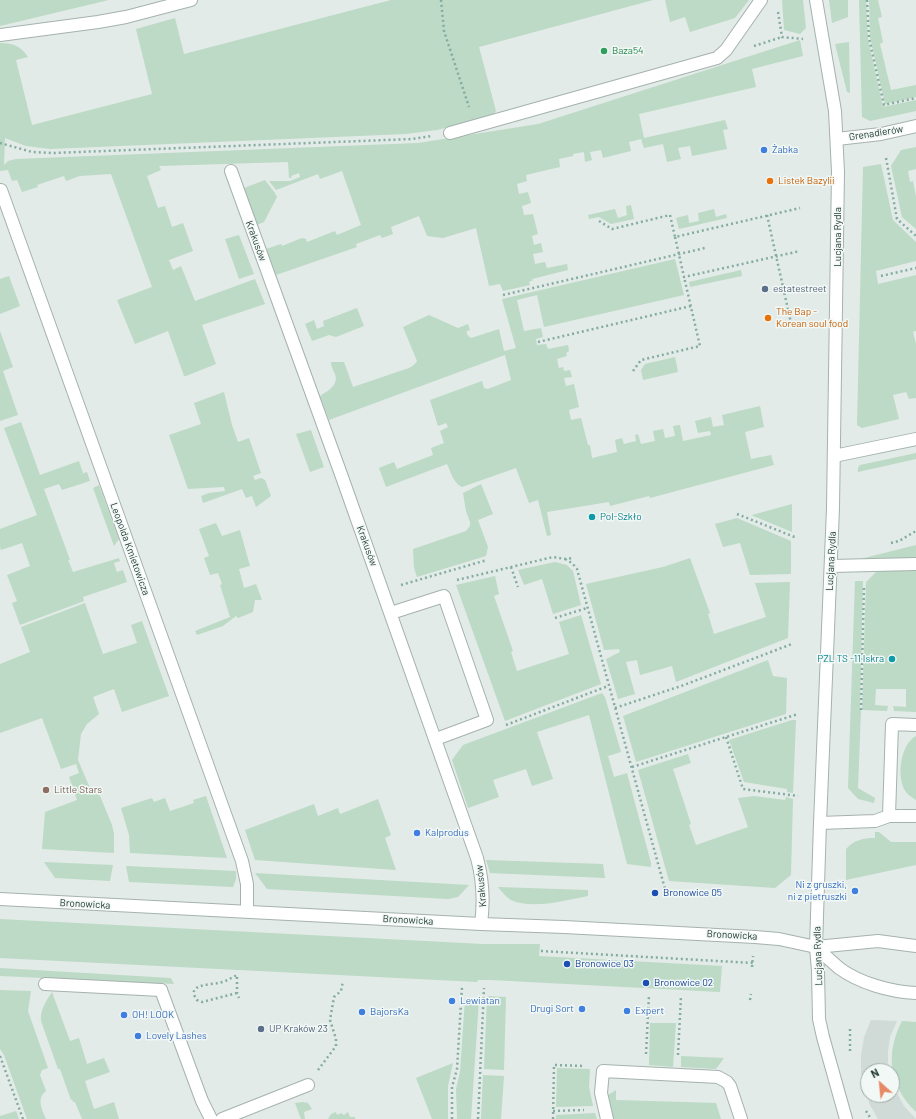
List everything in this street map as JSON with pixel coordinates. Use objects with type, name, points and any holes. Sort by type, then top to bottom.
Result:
[{"type":"street","points":[[0,35],[126,17],[190,0]]},
{"type":"street","points":[[450,133],[717,58],[726,50],[761,0]]},
{"type":"street","name":"Lucjana Rydla","points":[[816,0],[835,111],[838,172],[831,566],[816,947],[819,1019],[846,1119]]},
{"type":"street","name":"Grenadierów","points":[[837,139],[881,134],[916,126]]},
{"type":"street","name":"Krakusów","points":[[231,171],[383,590],[480,868],[484,896],[482,924]]},
{"type":"street","name":"Leopolda Kmietowicza","points":[[1,190],[242,861],[248,899],[247,911]]},
{"type":"street","points":[[834,456],[916,439]]},
{"type":"street","points":[[831,566],[916,564]]},
{"type":"street","points":[[391,613],[444,596],[487,720],[436,739]]},
{"type":"street","points":[[889,816],[892,724],[916,725]]},
{"type":"street","points":[[820,823],[875,821],[889,816],[916,816]]},
{"type":"street","name":"Bronowicka","points":[[0,899],[764,937],[816,947],[878,941],[916,946]]},
{"type":"street","points":[[816,947],[840,969],[862,980],[900,992],[916,993]]},
{"type":"street","points":[[45,984],[161,990],[210,1119]]},
{"type":"street","points":[[607,1119],[601,1093],[603,1071],[713,1076],[723,1079],[727,1082],[732,1092],[740,1119]]},
{"type":"street","points":[[222,1119],[308,1085]]},
{"type":"path","points":[[441,0],[444,31],[476,126]]},
{"type":"path","points":[[867,0],[869,38],[884,105],[916,98]]},
{"type":"path","points":[[777,8],[782,38],[803,40]]},
{"type":"path","points":[[0,143],[32,152],[53,153],[404,139],[450,133]]},
{"type":"path","points":[[886,158],[897,219],[916,236]]},
{"type":"path","points":[[675,236],[800,208]]},
{"type":"path","points":[[599,221],[612,229],[670,215],[691,306],[700,346],[641,360],[633,371]]},
{"type":"path","points":[[767,215],[791,323],[798,324]]},
{"type":"path","points":[[503,295],[705,248]]},
{"type":"path","points":[[684,277],[800,251]]},
{"type":"path","points":[[881,276],[916,268]]},
{"type":"path","points":[[538,342],[691,306]]},
{"type":"path","points":[[737,514],[797,538]]},
{"type":"path","points":[[887,544],[899,541],[916,530]]},
{"type":"path","points":[[451,582],[553,557],[565,559],[573,558]]},
{"type":"path","points":[[565,559],[572,563],[577,569],[665,889]]},
{"type":"path","points":[[383,590],[487,560]]},
{"type":"path","points":[[861,710],[865,565]]},
{"type":"path","points":[[511,567],[518,587]]},
{"type":"path","points":[[555,618],[587,608]]},
{"type":"path","points":[[615,708],[684,685],[792,644]]},
{"type":"path","points":[[503,726],[608,686]]},
{"type":"path","points":[[632,767],[798,714]]},
{"type":"path","points":[[726,737],[743,789],[798,796]]},
{"type":"path","points":[[540,951],[753,963]]},
{"type":"path","points":[[752,967],[753,956]]},
{"type":"path","points":[[237,993],[202,1002],[197,1000],[194,995],[195,990],[199,986],[219,983],[237,975],[237,993],[239,998]]},
{"type":"path","points":[[308,1085],[336,1046],[331,1017],[334,997],[341,991],[343,981]]},
{"type":"path","points":[[452,1119],[452,1087],[457,1069],[462,987]]},
{"type":"path","points":[[478,1119],[484,988]]},
{"type":"path","points":[[750,1000],[751,994]]},
{"type":"path","points":[[645,1072],[649,995]]},
{"type":"path","points":[[677,1074],[681,996]]},
{"type":"path","points":[[0,1056],[23,1119]]},
{"type":"path","points":[[553,1119],[554,1065],[584,1066]]},
{"type":"path","points":[[553,1111],[589,1109]]},
{"type":"shaded area","points":[[871,1020],[897,1021],[890,1037],[888,1063],[861,1063],[864,1037]]},
{"type":"shaded area","points":[[900,1099],[904,1106],[916,1119],[878,1119],[869,1103],[900,1103]]},
{"type":"green space","points":[[0,0],[109,0],[0,26]]},
{"type":"green space","points":[[391,0],[653,0],[479,47],[496,111],[493,115],[437,130],[406,134],[50,149],[26,146],[5,138],[4,165],[8,161],[16,159],[418,143],[538,124],[800,40],[803,56],[752,69],[756,87],[639,114],[644,138],[725,120],[728,129],[723,130],[727,149],[692,156],[690,146],[678,148],[681,159],[667,162],[663,144],[644,148],[641,139],[629,142],[631,151],[603,158],[601,150],[590,152],[592,160],[585,162],[584,152],[573,154],[573,156],[559,159],[560,167],[526,175],[527,181],[517,184],[519,194],[528,192],[531,203],[522,206],[524,215],[533,214],[538,234],[532,236],[534,245],[541,243],[543,252],[533,254],[535,264],[545,262],[547,268],[567,264],[568,270],[532,279],[533,280],[529,282],[530,285],[503,291],[500,284],[489,286],[476,228],[443,238],[427,236],[419,216],[391,227],[393,234],[382,238],[380,235],[356,244],[357,247],[276,275],[266,249],[281,244],[282,246],[302,238],[306,239],[307,242],[335,231],[337,235],[361,225],[342,171],[320,179],[318,174],[276,190],[269,181],[290,181],[300,177],[299,173],[291,176],[292,178],[289,178],[288,162],[159,166],[161,170],[147,176],[158,208],[165,206],[172,227],[183,223],[193,251],[169,260],[173,270],[181,266],[195,301],[255,279],[265,304],[202,325],[216,364],[184,376],[168,331],[135,344],[117,300],[152,287],[111,174],[80,176],[66,181],[64,176],[37,185],[38,187],[22,192],[17,180],[12,181],[8,170],[0,171],[0,43],[16,46],[28,57],[16,60],[32,125],[152,94],[136,29],[175,18],[184,54]]},
{"type":"green space","points":[[665,0],[749,0],[735,18],[690,32],[685,17],[670,22]]},
{"type":"green space","points":[[782,0],[803,0],[806,28],[800,34],[784,30]]},
{"type":"green space","points":[[829,0],[848,0],[848,17],[832,23]]},
{"type":"green space","points":[[859,0],[866,0],[868,39],[883,107],[916,100],[916,111],[870,121],[862,117]]},
{"type":"green space","points":[[869,0],[878,0],[882,17],[878,18],[883,42],[880,44],[891,90],[916,85],[916,97],[885,104],[870,37]]},
{"type":"green space","points":[[849,42],[850,93],[847,92],[835,44]]},
{"type":"green space","points":[[916,147],[916,169],[908,171],[910,182],[913,181],[916,197],[916,229],[902,217],[891,166],[901,150]]},
{"type":"green space","points":[[881,164],[893,220],[916,242],[916,261],[876,271],[878,284],[916,275],[916,331],[913,332],[916,344],[916,398],[909,399],[906,392],[893,395],[899,419],[862,428],[857,425],[863,167]]},
{"type":"green space","points":[[265,180],[277,197],[264,222],[257,225],[244,188]]},
{"type":"green space","points":[[631,205],[634,219],[611,224],[599,217],[589,219],[588,215],[615,209],[618,218],[627,215],[626,206]]},
{"type":"green space","points":[[714,209],[716,217],[726,214],[727,218],[679,229],[676,218],[688,215],[689,223],[699,221],[698,213]]},
{"type":"green space","points":[[239,235],[254,274],[239,279],[225,239]]},
{"type":"green space","points":[[675,259],[684,295],[544,327],[537,295],[517,300],[524,331],[541,328],[543,337],[536,339],[537,345],[546,344],[548,349],[568,345],[569,351],[566,353],[567,356],[557,359],[559,368],[563,367],[564,371],[570,370],[572,377],[564,378],[566,386],[574,384],[579,407],[569,410],[571,420],[581,418],[588,445],[590,445],[592,458],[617,452],[615,440],[622,438],[624,444],[636,441],[635,435],[638,434],[641,444],[655,441],[653,431],[663,429],[665,438],[675,436],[673,426],[680,425],[683,441],[711,435],[710,431],[698,433],[695,421],[711,417],[713,427],[724,425],[722,415],[760,406],[764,427],[745,432],[751,459],[771,455],[774,465],[650,498],[649,496],[610,506],[609,502],[547,512],[551,535],[547,536],[538,500],[529,503],[516,468],[462,487],[454,480],[447,464],[386,487],[379,468],[394,462],[397,469],[433,455],[431,448],[444,443],[440,431],[448,427],[446,423],[438,426],[430,400],[482,381],[484,388],[488,389],[511,380],[505,355],[329,420],[320,396],[332,387],[336,378],[331,362],[344,362],[353,387],[409,368],[417,361],[403,327],[429,315],[458,328],[468,324],[470,330],[467,331],[467,333],[471,338],[499,329],[504,351],[516,348],[502,299]]},
{"type":"green space","points":[[741,270],[742,276],[690,287],[689,282]]},
{"type":"green space","points":[[9,276],[20,306],[0,314],[0,279]]},
{"type":"green space","points":[[357,308],[364,326],[336,337],[329,335],[312,341],[305,324],[314,320],[317,329],[324,326],[323,321]]},
{"type":"green space","points":[[0,331],[13,367],[3,371],[18,415],[0,421]]},
{"type":"green space","points":[[675,357],[678,372],[643,380],[641,370],[645,364]]},
{"type":"green space","points":[[224,392],[238,442],[249,438],[261,473],[253,476],[255,480],[261,478],[265,480],[271,496],[256,507],[252,496],[246,498],[242,489],[203,503],[201,496],[209,493],[225,491],[224,487],[188,489],[169,435],[201,424],[194,403]]},
{"type":"green space","points":[[21,422],[40,475],[79,461],[83,473],[78,475],[87,472],[90,481],[62,490],[59,484],[44,489],[73,572],[119,558],[120,561],[114,563],[117,572],[123,570],[127,582],[83,597],[84,601],[20,625],[12,603],[17,601],[7,575],[30,566],[22,543],[1,550],[0,529],[37,515],[4,428]]},
{"type":"green space","points":[[311,430],[324,467],[310,472],[296,434]]},
{"type":"green space","points":[[916,453],[916,459],[858,472],[860,465]]},
{"type":"green space","points":[[481,484],[493,514],[478,520],[488,547],[486,556],[417,577],[414,568],[413,549],[466,531],[470,526],[470,522],[466,511],[463,493]]},
{"type":"green space","points":[[99,485],[119,539],[114,546],[93,488]]},
{"type":"green space","points":[[792,504],[792,532],[751,515],[752,515]]},
{"type":"green space","points":[[737,518],[791,541],[791,574],[750,575],[740,543],[723,547],[715,524]]},
{"type":"green space","points":[[216,523],[222,536],[240,530],[250,566],[239,569],[244,588],[256,584],[262,600],[255,600],[253,612],[238,618],[236,616],[223,626],[197,635],[195,631],[230,617],[220,585],[222,584],[218,573],[210,575],[204,558],[209,556],[199,529]]},
{"type":"green space","points":[[916,545],[916,559],[856,560]]},
{"type":"green space","points":[[690,558],[710,613],[708,614],[714,634],[766,617],[755,583],[790,582],[788,638],[676,682],[672,666],[640,675],[637,660],[626,662],[635,694],[618,699],[606,659],[620,652],[619,649],[604,650],[586,584],[663,567]]},
{"type":"green space","points":[[555,562],[567,565],[573,571],[581,605],[553,614],[542,579],[524,585],[518,570]]},
{"type":"green space","points":[[878,570],[916,570],[916,712],[894,711],[893,706],[906,707],[906,689],[876,689],[875,705],[888,706],[887,711],[862,710],[866,582]]},
{"type":"green space","points":[[495,576],[499,594],[494,596],[513,651],[511,652],[517,671],[569,654],[559,622],[581,615],[601,684],[505,721],[456,585]]},
{"type":"green space","points":[[855,581],[863,581],[858,788],[875,798],[874,803],[858,799],[848,788]]},
{"type":"green space","points":[[85,603],[103,654],[137,643],[131,625],[142,621],[169,696],[122,712],[114,689],[93,697],[99,714],[87,724],[81,734],[78,760],[90,788],[93,792],[100,796],[112,825],[114,834],[114,853],[42,849],[45,812],[77,800],[69,777],[79,773],[76,764],[61,769],[42,718],[0,733],[0,664],[30,652],[21,627]]},
{"type":"green space","points":[[768,660],[773,676],[787,678],[786,714],[636,762],[623,716]]},
{"type":"green space","points":[[602,693],[605,697],[621,752],[608,756],[614,777],[627,773],[651,867],[627,864],[589,715],[537,732],[553,779],[532,786],[526,769],[493,780],[499,797],[468,808],[452,760],[463,745]]},
{"type":"green space","points":[[796,720],[793,793],[787,792],[787,789],[744,782],[729,740]]},
{"type":"green space","points":[[916,736],[916,800],[907,793],[903,786],[901,779],[901,762],[906,746]]},
{"type":"green space","points":[[688,754],[691,763],[673,769],[691,824],[689,825],[696,845],[748,827],[738,798],[754,796],[785,800],[786,797],[793,799],[791,875],[775,888],[669,881],[638,770]]},
{"type":"green space","points":[[206,796],[227,858],[130,853],[129,835],[121,808],[152,798],[154,802],[165,798],[170,811],[194,803],[193,800]]},
{"type":"green space","points":[[378,799],[391,835],[385,838],[396,870],[255,860],[245,830],[314,804],[318,816],[338,808],[340,814]]},
{"type":"green space","points":[[875,832],[879,832],[891,842],[916,842],[916,865],[846,880],[846,849],[852,843],[859,840],[875,838]]},
{"type":"green space","points":[[486,860],[603,864],[605,878],[490,873]]},
{"type":"green space","points":[[44,862],[113,865],[110,881],[55,878]]},
{"type":"green space","points":[[126,866],[236,871],[236,879],[233,887],[129,882]]},
{"type":"green space","points":[[255,873],[469,885],[458,897],[448,899],[267,889]]},
{"type":"green space","points":[[498,887],[588,890],[588,896],[560,902],[539,904],[519,903],[511,900]]},
{"type":"green space","points":[[0,919],[483,944],[540,944],[539,956],[722,966],[720,992],[490,980],[478,980],[477,982],[0,958]]},
{"type":"green space","points":[[0,968],[171,978],[174,984],[0,976]]},
{"type":"green space","points":[[0,990],[31,991],[28,1011],[48,1068],[42,1070],[40,1075],[46,1091],[41,1097],[41,1104],[46,1119],[27,1119],[4,1055],[0,1049]]},
{"type":"green space","points":[[52,992],[70,1041],[79,1038],[87,1064],[104,1058],[110,1072],[85,1081],[94,1109],[114,1102],[119,1119],[82,1119],[75,1102],[73,1102],[72,1099],[71,1100],[41,1021],[42,1009]]},
{"type":"green space","points":[[487,996],[506,997],[504,1070],[484,1069]]},
{"type":"green space","points":[[465,999],[479,1000],[471,1119],[457,1119],[456,1089],[460,1072]]},
{"type":"green space","points":[[902,1021],[916,1022],[916,1112],[900,1091],[900,1063],[892,1063],[893,1045]]},
{"type":"green space","points":[[650,1023],[676,1023],[673,1067],[649,1065]]},
{"type":"green space","points":[[681,1056],[724,1058],[716,1069],[681,1067]]},
{"type":"green space","points":[[453,1063],[448,1086],[448,1119],[432,1119],[416,1078]]},
{"type":"green space","points":[[557,1068],[590,1069],[589,1087],[593,1106],[556,1107]]},
{"type":"green space","points":[[483,1075],[504,1076],[501,1119],[481,1119]]},
{"type":"green space","points":[[616,1090],[616,1100],[716,1103],[721,1119],[613,1119],[608,1095]]},
{"type":"green space","points":[[295,1103],[308,1103],[312,1109],[304,1112],[305,1119],[301,1119]]},
{"type":"green space","points":[[16,1111],[19,1119],[0,1119],[0,1116]]},
{"type":"green space","points":[[336,1112],[337,1115],[341,1113],[344,1115],[348,1112],[350,1117],[355,1117],[355,1119],[328,1119],[331,1114]]},
{"type":"green space","points":[[595,1113],[597,1119],[556,1119],[556,1115]]},
{"type":"place","name":"Baza54","points":[[604,51]]},
{"type":"place","name":"Żabka","points":[[764,150]]},
{"type":"place","name":"Listek Bazylii","points":[[770,181]]},
{"type":"place","name":"estatestreet","points":[[765,289]]},
{"type":"place","name":"The Bap - Korean soul food","points":[[768,318]]},
{"type":"place","name":"Pol-Szkło","points":[[592,517]]},
{"type":"place","name":"PZL TS -11 Iskra","points":[[892,659]]},
{"type":"place","name":"Little Stars","points":[[46,790]]},
{"type":"place","name":"Kalprodus","points":[[417,833]]},
{"type":"place","name":"Ni z gruszki, ni z pietruszki","points":[[855,891]]},
{"type":"place","name":"Bronowice 05","points":[[655,893]]},
{"type":"place","name":"Bronowice 03","points":[[567,964]]},
{"type":"place","name":"Bronowice 02","points":[[646,983]]},
{"type":"place","name":"Lewiatan","points":[[452,1001]]},
{"type":"place","name":"Drugi Sort","points":[[582,1009]]},
{"type":"place","name":"Expert","points":[[627,1011]]},
{"type":"place","name":"BajorsKa","points":[[362,1012]]},
{"type":"place","name":"OH! LOOK","points":[[124,1015]]},
{"type":"place","name":"UP Kraków 23","points":[[261,1029]]},
{"type":"place","name":"Lovely Lashes","points":[[138,1036]]}]
